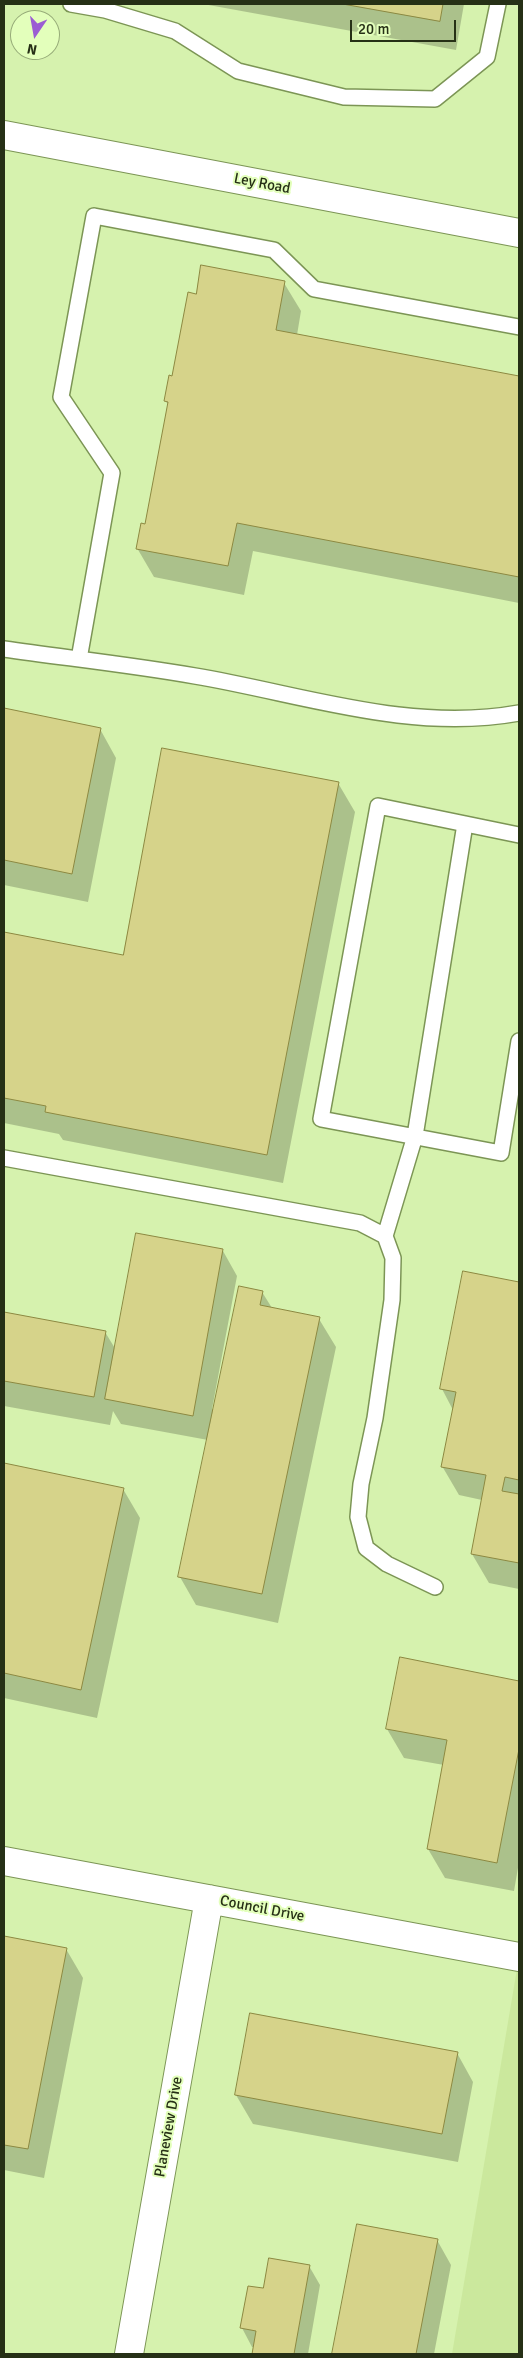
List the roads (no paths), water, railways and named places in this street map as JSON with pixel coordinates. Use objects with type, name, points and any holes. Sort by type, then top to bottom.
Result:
[{"type":"street","name":"Ley Road","points":[[4,135],[519,233]]},
{"type":"street","name":"Council Drive","points":[[4,1861],[519,1957]]},
{"type":"street","name":"Planeview Drive","points":[[129,2354],[209,1899]]},
{"type":"lane","points":[[71,4],[105,10],[175,30],[238,71],[344,97],[435,99],[486,56],[498,4]]},
{"type":"lane","points":[[79,659],[112,473],[61,397],[94,216],[274,250],[314,289],[519,327]]},
{"type":"lane","points":[[4,650],[195,676],[323,703],[395,715],[440,720],[488,719],[519,713]]},
{"type":"lane","points":[[519,834],[378,806],[321,1119],[501,1152],[519,1041]]},
{"type":"lane","points":[[435,1588],[387,1564],[366,1548],[358,1517],[361,1484],[375,1418],[392,1300],[394,1258],[385,1236],[415,1136],[465,824]]},
{"type":"lane","points":[[4,1158],[360,1223],[385,1236]]}]
